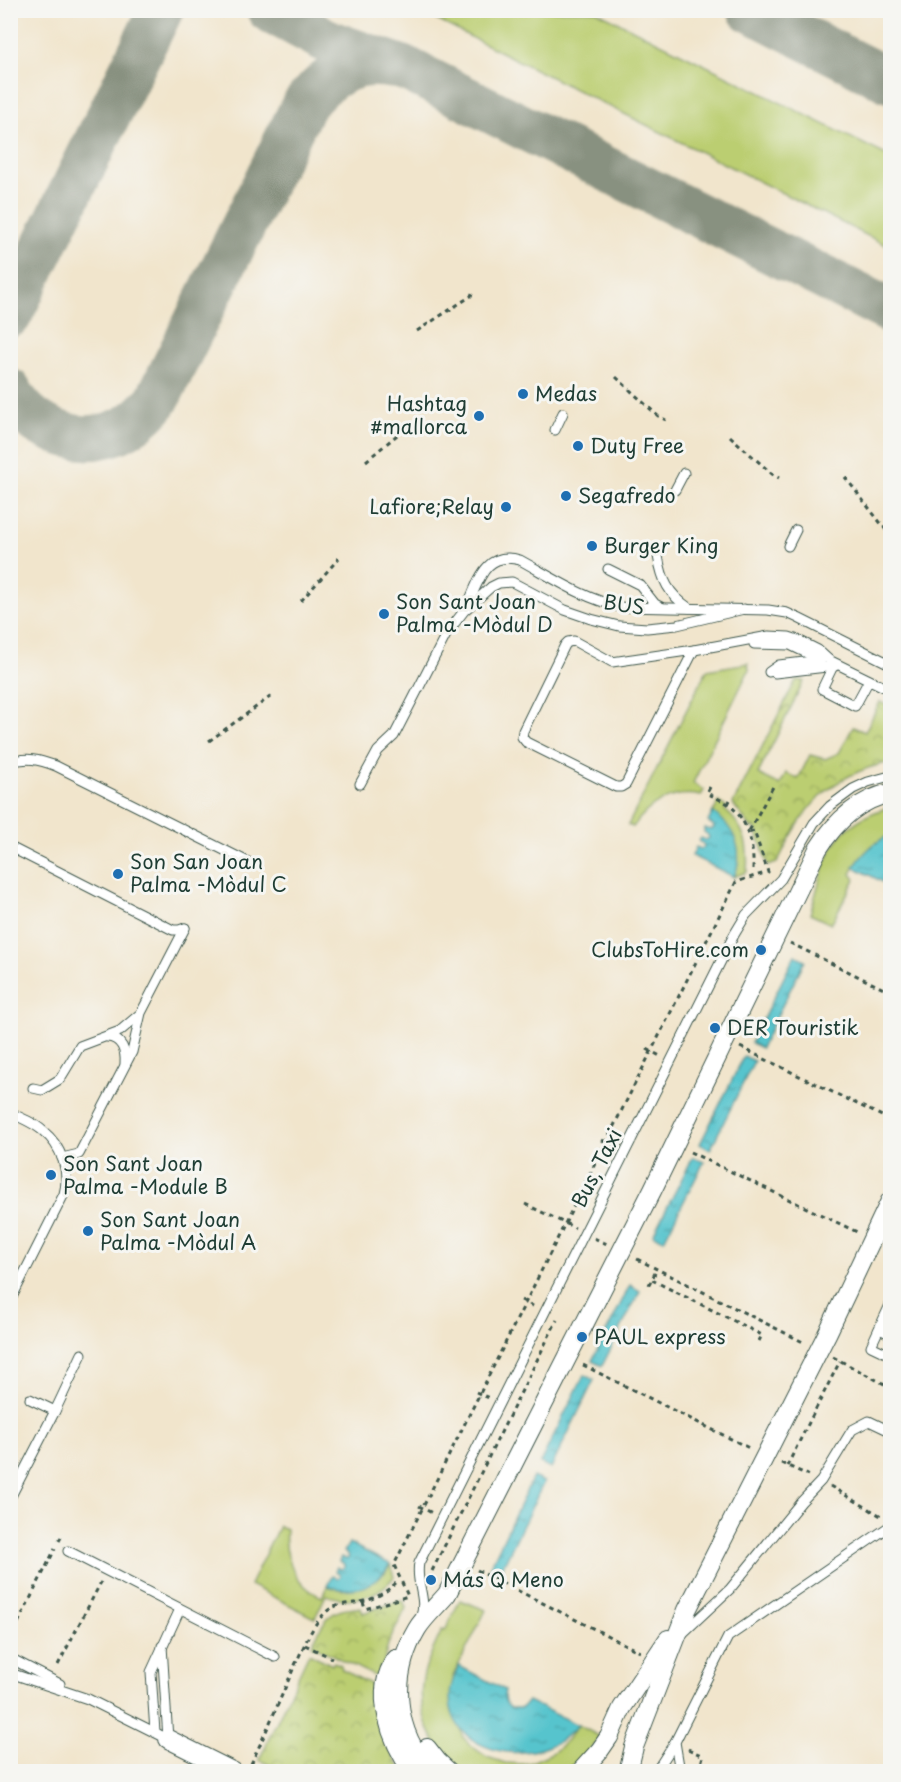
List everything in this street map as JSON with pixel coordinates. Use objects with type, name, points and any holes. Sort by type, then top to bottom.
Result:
[{"type":"street","points":[[412,1772],[399,1750],[387,1715],[386,1684],[393,1663],[447,1594],[653,1189],[818,849],[828,833],[851,811],[879,796],[891,794]]},
{"type":"street","points":[[628,1772],[634,1747],[687,1610],[819,1350],[891,1201]]},
{"type":"street","points":[[580,1772],[609,1737],[622,1708],[653,1654],[687,1610]]},
{"type":"street","points":[[415,1632],[403,1660],[399,1677],[400,1716],[410,1742],[431,1772]]},
{"type":"street","points":[[403,1660],[406,1695],[418,1732],[427,1748],[449,1772]]},
{"type":"street","points":[[161,1735],[234,1772]]},
{"type":"lane","points":[[555,430],[563,413]]},
{"type":"lane","points":[[675,490],[684,473]]},
{"type":"lane","points":[[788,546],[796,530]]},
{"type":"lane","points":[[658,556],[670,591],[677,600],[689,608]]},
{"type":"lane","points":[[360,784],[378,751],[394,736],[447,633],[464,611],[484,570],[493,561],[502,558],[520,560],[584,595],[621,607],[768,610],[787,614],[891,664]]},
{"type":"lane","points":[[608,569],[640,585],[655,604],[662,608]]},
{"type":"lane","name":"BUS","points":[[464,611],[491,587],[506,581],[565,610],[619,626],[647,628],[677,625],[744,609]]},
{"type":"lane","points":[[694,650],[626,784],[621,787],[616,787],[526,742],[522,737],[565,645],[573,641],[612,662],[739,643],[769,636],[789,637],[818,650],[827,662],[822,689],[855,706],[869,680]]},
{"type":"lane","points":[[827,662],[772,672],[779,665],[827,662],[891,690]]},
{"type":"lane","points":[[10,763],[31,759],[56,766],[248,862]]},
{"type":"lane","name":"Bus, Taxi","points":[[415,1632],[424,1602],[418,1581],[419,1563],[734,934],[746,915],[782,879],[814,824],[830,806],[853,789],[891,776]]},
{"type":"lane","points":[[10,847],[173,930],[185,928],[141,1013],[132,1052],[79,1154],[62,1158]]},
{"type":"lane","points":[[33,1088],[42,1090],[60,1079],[80,1047],[125,1028],[141,1013]]},
{"type":"lane","points":[[105,1037],[111,1036],[124,1048],[125,1066]]},
{"type":"lane","points":[[10,1113],[45,1132],[55,1143],[62,1158],[66,1184],[64,1194],[10,1301]]},
{"type":"lane","points":[[891,1305],[871,1346],[891,1355]]},
{"type":"lane","points":[[879,1329],[891,1334]]},
{"type":"lane","points":[[10,1498],[82,1354]]},
{"type":"lane","points":[[30,1399],[55,1411]]},
{"type":"lane","points":[[653,1654],[676,1638],[730,1589],[821,1481],[852,1430],[869,1421],[891,1431]]},
{"type":"lane","points":[[658,1772],[728,1637],[891,1526]]},
{"type":"lane","points":[[68,1551],[275,1657]]},
{"type":"lane","points":[[161,1735],[151,1672],[180,1609]]},
{"type":"lane","points":[[161,1735],[162,1646]]},
{"type":"lane","points":[[10,1658],[161,1735]]},
{"type":"lane","points":[[10,1673],[88,1699]]},
{"type":"lane","points":[[675,1742],[680,1772]]},
{"type":"path","points":[[417,331],[471,296],[473,291]]},
{"type":"path","points":[[616,377],[658,416],[666,420]]},
{"type":"path","points":[[366,461],[403,430],[405,425]]},
{"type":"path","points":[[730,436],[779,478]]},
{"type":"path","points":[[845,477],[886,530],[891,533]]},
{"type":"path","points":[[300,601],[339,558]]},
{"type":"path","points":[[209,741],[270,697],[273,692]]},
{"type":"path","points":[[748,833],[774,783]]},
{"type":"path","points":[[710,787],[707,793],[728,804],[741,819],[748,833],[753,869]]},
{"type":"path","points":[[728,804],[731,798]]},
{"type":"path","points":[[363,1602],[365,1609],[408,1596],[394,1565],[736,882],[768,872],[754,831],[748,833]]},
{"type":"path","points":[[787,942],[891,992]]},
{"type":"path","points":[[738,1046],[891,1120]]},
{"type":"path","points":[[685,1149],[872,1239]]},
{"type":"path","points":[[525,1204],[583,1233]]},
{"type":"path","points":[[592,1237],[612,1247]]},
{"type":"path","points":[[631,1256],[891,1387]]},
{"type":"path","points":[[650,1285],[657,1269]]},
{"type":"path","points":[[652,1280],[762,1335],[759,1341]]},
{"type":"path","points":[[787,1466],[840,1361]]},
{"type":"path","points":[[584,1365],[765,1456],[821,1481],[880,1516]]},
{"type":"path","points":[[10,1639],[63,1533]]},
{"type":"path","points":[[476,1569],[653,1654]]},
{"type":"path","points":[[58,1665],[101,1582]]},
{"type":"path","points":[[251,1764],[305,1645],[318,1622],[327,1611],[342,1604],[363,1602],[384,1593],[396,1583]]},
{"type":"path","points":[[305,1645],[332,1658]]},
{"type":"green space","points":[[419,11],[596,11],[890,157],[890,247]]},
{"type":"green space","points":[[748,663],[749,670],[693,783],[704,790],[701,796],[671,797],[646,812],[633,827],[628,825],[707,670]]},
{"type":"green space","points":[[798,680],[804,681],[758,774],[780,785],[786,773],[798,779],[810,755],[825,759],[839,753],[853,727],[865,732],[880,702],[890,707],[890,762],[868,768],[834,785],[808,810],[777,863],[768,866],[755,827],[751,828],[733,804]]},
{"type":"green space","points":[[719,802],[726,807],[725,810],[738,824],[745,838],[747,872],[734,877],[738,850],[727,825],[713,812]]},
{"type":"green space","points":[[890,807],[890,835],[867,851],[858,862],[851,874],[855,879],[831,924],[810,914],[826,861],[842,834],[854,823],[870,814]]},
{"type":"green space","points":[[279,1526],[286,1529],[289,1559],[298,1578],[305,1586],[322,1597],[327,1586],[343,1590],[385,1573],[390,1564],[394,1577],[380,1590],[363,1597],[345,1599],[326,1595],[315,1618],[250,1585]]},
{"type":"green space","points":[[403,1600],[406,1608],[388,1644],[380,1679],[312,1645],[323,1624],[336,1612],[361,1607],[363,1613]]},
{"type":"green space","points":[[460,1600],[486,1610],[453,1676],[462,1736],[487,1757],[505,1763],[523,1764],[554,1752],[578,1725],[601,1737],[573,1771],[461,1772],[442,1753],[429,1730],[421,1691],[428,1660]]},
{"type":"green space","points":[[309,1653],[332,1665],[334,1662],[341,1665],[342,1670],[379,1688],[391,1752],[402,1771],[282,1771],[259,1760]]},
{"type":"water","points":[[713,812],[727,825],[736,841],[738,858],[734,877],[692,856],[696,847],[701,849],[704,847],[699,841],[701,838],[706,840],[709,838],[704,832],[705,828],[710,830],[714,828],[708,822]]},
{"type":"water","points":[[890,835],[890,886],[854,867],[870,848]]},
{"type":"water","points":[[795,955],[805,960],[761,1048],[751,1043]]},
{"type":"water","points":[[744,1056],[754,1061],[710,1150],[700,1144]]},
{"type":"water","points":[[693,1157],[704,1162],[664,1240],[653,1235]]},
{"type":"water","points":[[630,1285],[640,1291],[602,1366],[592,1361]]},
{"type":"water","points":[[584,1375],[594,1380],[551,1468],[540,1463]]},
{"type":"water","points":[[533,1477],[544,1482],[500,1572],[490,1567]]},
{"type":"water","points":[[349,1543],[390,1564],[378,1579],[363,1587],[346,1589],[327,1586],[332,1576],[337,1578],[340,1576],[335,1571],[337,1567],[341,1569],[344,1567],[344,1564],[339,1561],[341,1557],[349,1558],[344,1552]]},
{"type":"water","points":[[459,1666],[505,1690],[505,1700],[511,1708],[522,1708],[528,1701],[578,1725],[557,1742],[533,1751],[508,1752],[485,1746],[466,1734],[453,1716],[450,1693]]},
{"type":"taxiway","points":[[10,315],[161,10]]},
{"type":"taxiway","points":[[269,10],[331,43],[409,70],[890,311]]},
{"type":"taxiway","points":[[750,10],[890,81]]},
{"type":"taxiway","points":[[10,391],[25,412],[35,420],[62,434],[77,437],[92,438],[121,430],[146,412],[157,400],[303,106],[321,86],[341,72],[364,65],[392,66]]},
{"type":"place","name":"Medas","points":[[523,394]]},
{"type":"place","name":"Hashtag #mallorca","points":[[479,416]]},
{"type":"place","name":"Duty Free","points":[[578,446]]},
{"type":"place","name":"Segafredo","points":[[566,496]]},
{"type":"place","name":"Lafiore;Relay","points":[[506,507]]},
{"type":"place","name":"Burger King","points":[[592,546]]},
{"type":"place","name":"Son Sant Joan Palma -Mòdul D","points":[[384,614]]},
{"type":"place","name":"Son San Joan Palma -Mòdul C","points":[[118,874]]},
{"type":"place","name":"ClubsToHire.com","points":[[761,950]]},
{"type":"place","name":"DER Touristik","points":[[715,1028]]},
{"type":"place","name":"Son Sant Joan Palma -Module B","points":[[51,1175]]},
{"type":"place","name":"Son Sant Joan Palma -Mòdul A","points":[[88,1231]]},
{"type":"place","name":"PAUL express","points":[[582,1337]]},
{"type":"place","name":"Más Q Meno","points":[[431,1580]]}]
